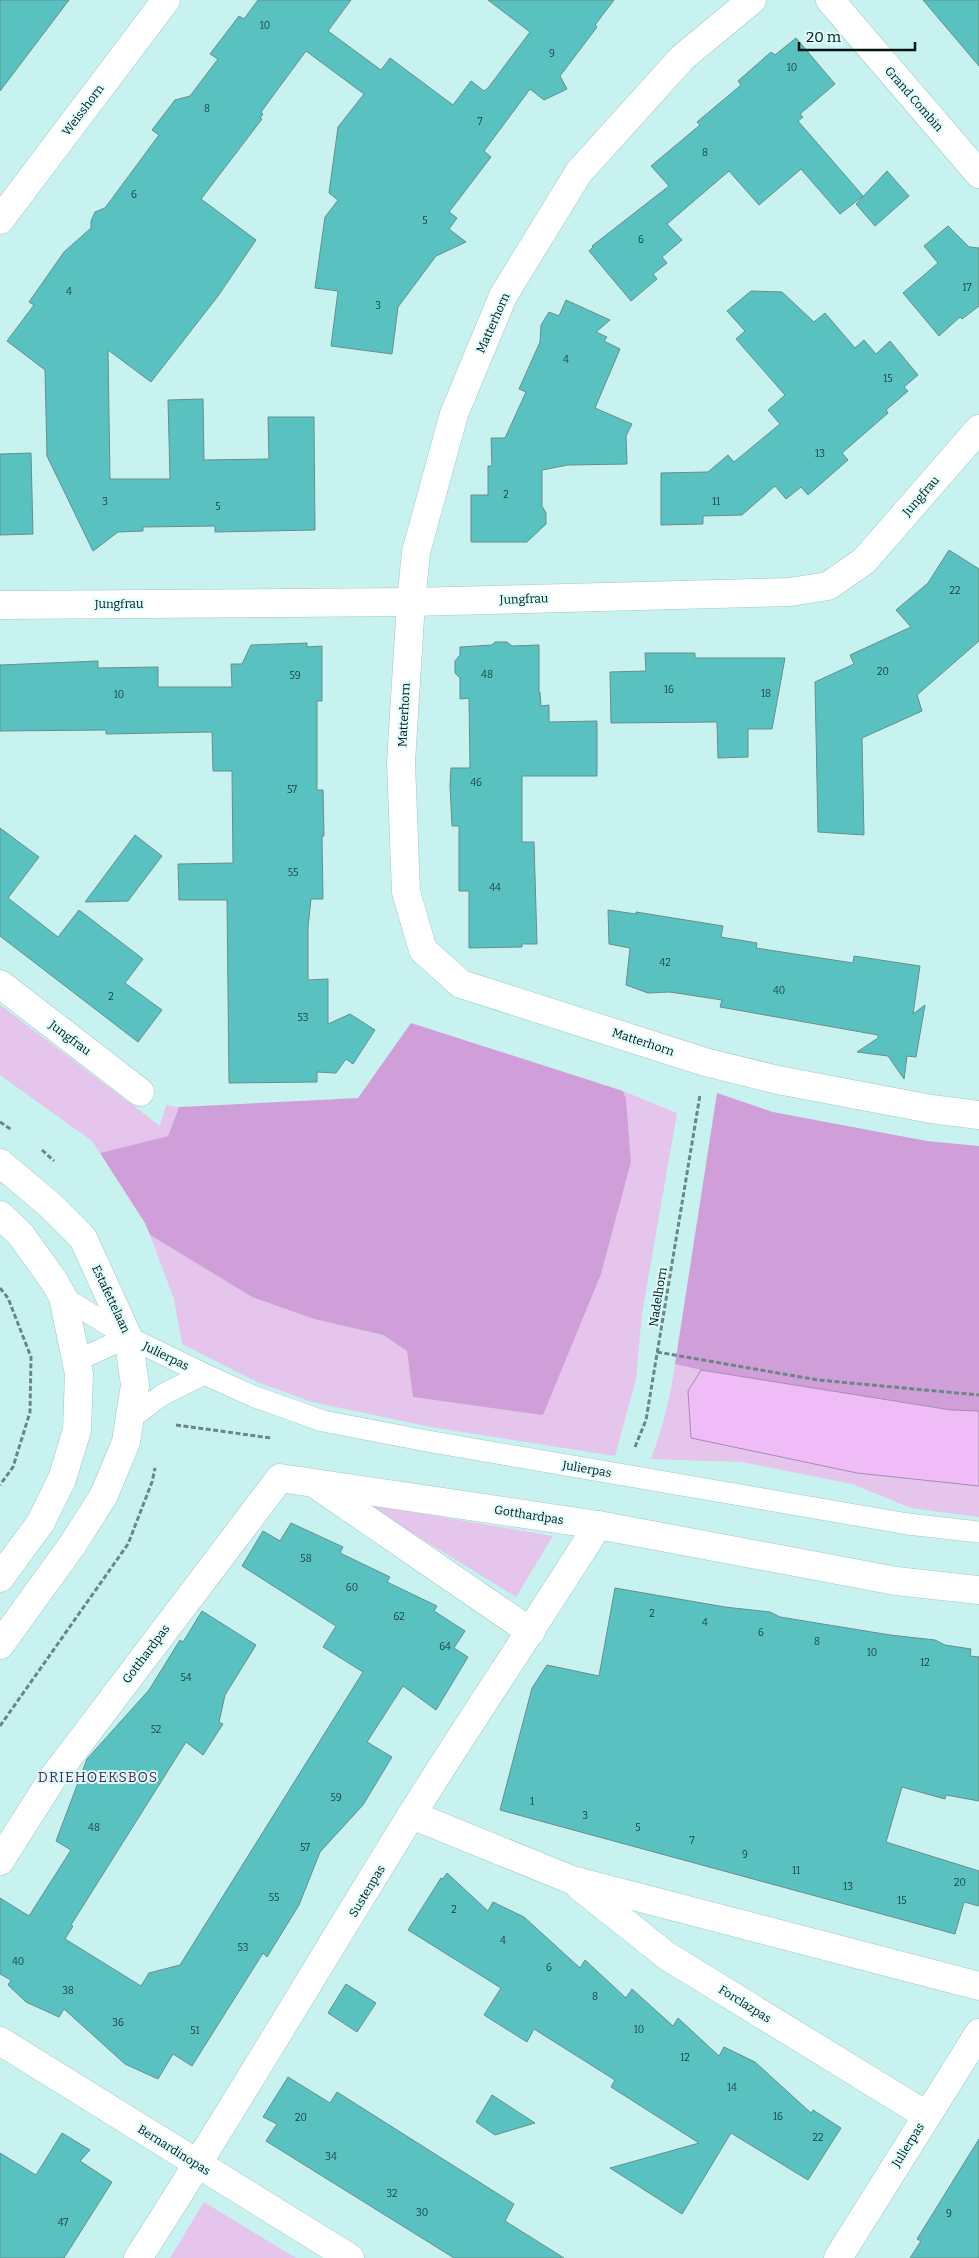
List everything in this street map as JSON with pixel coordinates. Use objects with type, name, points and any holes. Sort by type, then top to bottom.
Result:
[{"type":"street","name":"Weisshorn","points":[[0,220],[166,0]]},
{"type":"street","name":"Matterhorn","points":[[752,0],[683,57],[579,172],[503,296],[454,414],[416,552],[401,762],[406,892],[424,950],[461,984],[705,1062],[788,1082],[932,1110],[979,1115]]},
{"type":"street","name":"Grand Combin","points":[[830,0],[979,174]]},
{"type":"street","name":"Jungfrau","points":[[0,605],[411,602],[790,592],[828,586],[864,561],[979,429]]},
{"type":"street","name":"Jungfrau","points":[[0,984],[140,1092]]},
{"type":"street","name":"Estafettelaan","points":[[0,1163],[50,1205],[82,1238],[128,1337],[135,1385],[126,1442],[104,1496],[73,1544],[0,1645]]},
{"type":"street","points":[[0,1215],[21,1235],[54,1281],[63,1297],[78,1374],[77,1430],[62,1479],[41,1522],[0,1578]]},
{"type":"street","name":"Gotthardpas","points":[[0,1861],[52,1779],[280,1478],[312,1481],[598,1525]]},
{"type":"street","name":"Gotthardpas","points":[[312,1481],[531,1632]]},
{"type":"street","points":[[598,1525],[896,1581],[979,1590]]},
{"type":"street","name":"Sustenpas","points":[[138,2258],[198,2165],[412,1815],[598,1525]]},
{"type":"street","name":"Forclazpas","points":[[412,1815],[572,1880],[979,1986]]},
{"type":"street","name":"Forclazpas","points":[[572,1880],[667,1956],[926,2115]]},
{"type":"street","name":"Julierpas","points":[[838,2258],[926,2115],[979,2034]]},
{"type":"street","name":"Bernardinopas","points":[[0,2041],[350,2258]]},
{"type":"lane","name":"Julierpas","points":[[63,1297],[128,1337],[204,1374],[255,1397],[323,1421],[427,1441],[908,1524],[979,1532]]},
{"type":"lane","name":"Julierpas","points":[[76,1361],[128,1337]]},
{"type":"lane","name":"Julierpas","points":[[129,1420],[162,1395],[204,1374]]},
{"type":"path","name":"Nadelhorn","points":[[623,1475],[646,1420],[705,1062]]},
{"type":"path","points":[[0,1288],[8,1298],[31,1357],[30,1412],[13,1467],[0,1485]]},
{"type":"path","points":[[657,1352],[818,1380],[979,1395]]},
{"type":"path","points":[[0,1726],[128,1544],[152,1482],[155,1465]]},
{"type":"shaded area","points":[[0,1005],[160,1126],[166,1105],[179,1107],[168,1136],[100,1153],[92,1141],[0,1075]]},
{"type":"shaded area","points":[[411,1023],[623,1091],[626,1098],[631,1162],[601,1274],[543,1415],[413,1397],[407,1351],[383,1335],[314,1319],[252,1297],[150,1235],[145,1223],[100,1153],[168,1136],[179,1107],[358,1098]]},
{"type":"shaded area","points":[[623,1091],[677,1113],[642,1314],[636,1379],[615,1456],[431,1427],[312,1402],[257,1382],[182,1344],[174,1299],[150,1235],[252,1297],[314,1319],[383,1335],[407,1351],[601,1274],[631,1162],[626,1098]]},
{"type":"shaded area","points":[[717,1093],[773,1112],[927,1141],[979,1146],[979,1411],[951,1410],[701,1370],[675,1364]]},
{"type":"shaded area","points":[[675,1364],[701,1370],[688,1391],[857,1473],[979,1486],[979,1517],[911,1508],[852,1484],[742,1462],[651,1459],[666,1412]]},
{"type":"shaded area","points":[[701,1370],[951,1410],[979,1411],[979,1486],[857,1473],[691,1438],[688,1391]]},
{"type":"shaded area","points":[[365,1504],[553,1536],[516,1597]]},
{"type":"shaded area","points":[[204,2202],[296,2258],[170,2258]]},
{"type":"building","points":[[0,0],[69,0],[0,91]]},
{"type":"building","points":[[258,0],[351,0],[328,31],[381,70],[390,58],[453,105],[471,81],[484,91],[488,88],[530,32],[488,0],[614,0],[595,25],[597,27],[560,76],[567,89],[544,100],[530,89],[484,151],[491,157],[449,212],[457,218],[449,229],[466,242],[436,256],[398,307],[392,354],[331,346],[338,291],[315,288],[325,217],[338,200],[329,193],[338,127],[364,94],[306,51],[261,112],[263,114],[260,118],[262,119],[201,199],[256,240],[218,296],[151,382],[108,350],[110,479],[170,479],[168,400],[203,399],[204,460],[269,459],[268,417],[314,417],[315,530],[215,532],[215,526],[143,527],[143,531],[118,532],[93,551],[47,456],[45,370],[7,341],[34,305],[29,302],[64,252],[91,228],[91,221],[95,212],[105,208],[159,135],[152,130],[175,100],[190,96],[218,59],[210,54],[239,16],[244,19]]},
{"type":"building","points":[[923,0],[979,0],[979,66]]},
{"type":"building","points":[[796,38],[835,84],[800,114],[803,117],[798,121],[863,196],[840,214],[801,169],[759,205],[729,171],[667,224],[682,240],[662,257],[667,263],[653,274],[657,279],[631,301],[589,251],[592,246],[669,186],[651,166],[700,125],[697,122],[741,85],[738,81],[771,52],[775,55]]},
{"type":"building","points":[[887,171],[909,196],[875,226],[856,204]]},
{"type":"building","points":[[948,226],[969,247],[979,248],[979,306],[962,319],[960,317],[939,336],[903,293],[938,263],[924,246]]},
{"type":"building","points":[[751,291],[782,292],[814,322],[825,313],[855,348],[864,340],[876,354],[890,341],[918,375],[904,387],[908,391],[886,410],[888,413],[842,453],[848,460],[808,495],[801,487],[786,499],[775,486],[742,515],[703,516],[703,524],[661,525],[661,473],[708,472],[728,455],[734,462],[780,424],[768,410],[785,395],[736,339],[745,331],[727,311]]},
{"type":"building","points":[[566,300],[610,320],[596,332],[607,337],[604,341],[620,349],[595,408],[632,424],[626,436],[627,464],[568,465],[542,470],[542,506],[546,513],[546,524],[527,542],[471,542],[471,495],[488,495],[488,466],[492,466],[491,438],[505,438],[526,392],[519,389],[540,342],[541,325],[549,312],[559,316]]},
{"type":"building","points":[[31,453],[33,534],[0,535],[0,454]]},
{"type":"building","points":[[949,550],[979,569],[979,641],[917,695],[922,711],[862,738],[864,835],[818,832],[815,682],[854,664],[850,655],[911,627],[896,610],[928,583]]},
{"type":"building","points":[[495,642],[507,642],[512,646],[539,645],[539,692],[541,706],[549,705],[549,722],[597,721],[597,776],[522,776],[522,842],[534,842],[537,944],[522,944],[522,947],[469,948],[469,891],[459,891],[459,826],[452,826],[450,786],[451,768],[470,768],[469,698],[460,699],[460,678],[455,673],[455,661],[460,655],[460,647],[492,645]]},
{"type":"building","points":[[307,643],[307,647],[322,646],[322,701],[317,701],[317,790],[323,790],[324,836],[322,836],[323,899],[311,899],[308,927],[308,980],[328,979],[328,1024],[350,1014],[375,1030],[353,1064],[346,1059],[336,1073],[317,1072],[317,1082],[229,1083],[227,900],[179,900],[178,864],[233,863],[232,771],[213,771],[212,732],[106,734],[106,730],[0,731],[0,665],[98,661],[98,668],[158,667],[158,687],[232,687],[231,664],[242,664],[251,645]]},
{"type":"building","points":[[645,653],[695,653],[695,658],[785,658],[772,729],[748,729],[748,757],[718,758],[717,722],[611,723],[610,672],[646,671]]},
{"type":"building","points":[[0,828],[39,857],[8,898],[58,937],[79,910],[143,959],[125,983],[162,1010],[138,1042],[0,936]]},
{"type":"building","points":[[135,835],[162,856],[128,901],[85,902]]},
{"type":"building","points":[[608,910],[636,914],[636,912],[723,926],[721,937],[757,943],[756,948],[853,963],[854,956],[920,966],[913,1014],[925,1005],[916,1057],[907,1056],[904,1079],[888,1056],[857,1052],[878,1038],[878,1035],[720,1007],[722,1000],[670,992],[648,993],[626,985],[630,948],[609,944]]},
{"type":"building","points":[[291,1523],[343,1547],[340,1553],[390,1577],[387,1582],[437,1606],[434,1611],[465,1631],[454,1648],[468,1657],[436,1710],[403,1686],[367,1742],[392,1757],[363,1805],[320,1852],[299,1905],[267,1957],[263,1953],[192,2066],[173,2054],[158,2079],[125,2064],[64,2009],[59,2017],[26,2002],[8,1985],[11,1980],[0,1974],[0,1898],[29,1916],[71,1850],[56,1841],[87,1759],[149,1690],[180,1640],[183,1642],[202,1611],[256,1645],[225,1695],[219,1722],[223,1724],[203,1755],[186,1742],[71,1925],[73,1926],[65,1939],[141,1986],[149,1973],[180,1965],[363,1672],[323,1647],[336,1626],[242,1566],[263,1531],[280,1541]]},
{"type":"building","points":[[615,1588],[725,1607],[770,1612],[780,1617],[890,1635],[935,1640],[945,1645],[971,1649],[970,1656],[979,1657],[979,1801],[946,1795],[945,1799],[902,1787],[886,1842],[979,1871],[979,1906],[964,1902],[955,1934],[500,1810],[532,1688],[547,1665],[599,1676]]},
{"type":"building","points":[[447,1873],[488,1911],[493,1902],[524,1917],[580,1968],[585,1960],[626,1998],[632,1989],[673,2026],[678,2018],[719,2056],[724,2047],[755,2062],[811,2113],[813,2110],[841,2128],[808,2180],[731,2133],[682,2214],[610,2168],[699,2143],[611,2087],[615,2080],[534,2029],[527,2042],[484,2015],[501,1988],[408,1930],[441,1878],[443,1879]]},
{"type":"building","points":[[346,1984],[376,2003],[357,2032],[328,2013]]},
{"type":"building","points":[[288,2077],[330,2103],[337,2092],[514,2204],[505,2221],[564,2258],[454,2258],[266,2141],[277,2124],[263,2117]]},
{"type":"building","points":[[492,2095],[535,2123],[495,2135],[476,2122]]},
{"type":"building","points":[[62,2133],[90,2150],[80,2161],[112,2182],[64,2258],[0,2258],[0,2153],[36,2175]]},
{"type":"building","points":[[979,2139],[979,2258],[910,2258],[921,2241],[917,2239]]},
{"type":"district","name":"DRIEHOEKSBOS","points":[[98,1777]]}]
